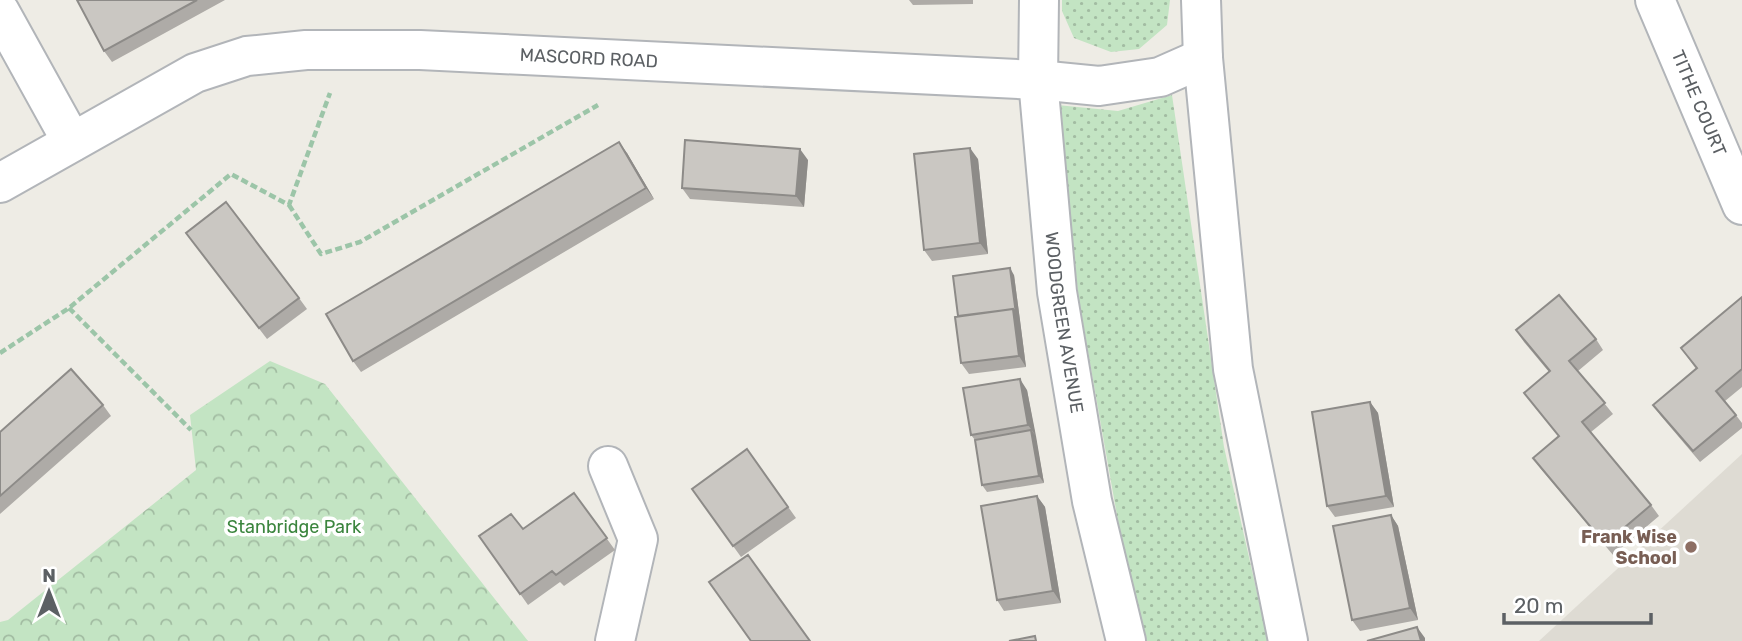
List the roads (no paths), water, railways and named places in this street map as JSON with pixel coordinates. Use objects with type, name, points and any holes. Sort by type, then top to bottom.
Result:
[{"type":"street","name":"WOODGREEN AVENUE","points":[[1039,0],[1038,80],[1057,292],[1092,501],[1126,641]]},
{"type":"street","points":[[1201,0],[1203,58],[1233,369],[1288,641]]},
{"type":"street","name":"TITHE COURT","points":[[1655,0],[1742,205]]},
{"type":"street","points":[[0,12],[72,142]]},
{"type":"street","name":"MASCORD ROAD","points":[[0,184],[195,73],[247,56],[306,50],[420,50],[1038,80],[1099,86],[1160,78],[1203,58]]},
{"type":"street","points":[[608,466],[638,539],[615,641]]},
{"type":"place","name":"Frank Wise School","points":[[1691,547]]},
{"type":"park label","name":"Stanbridge Park","points":[[294,527]]}]
